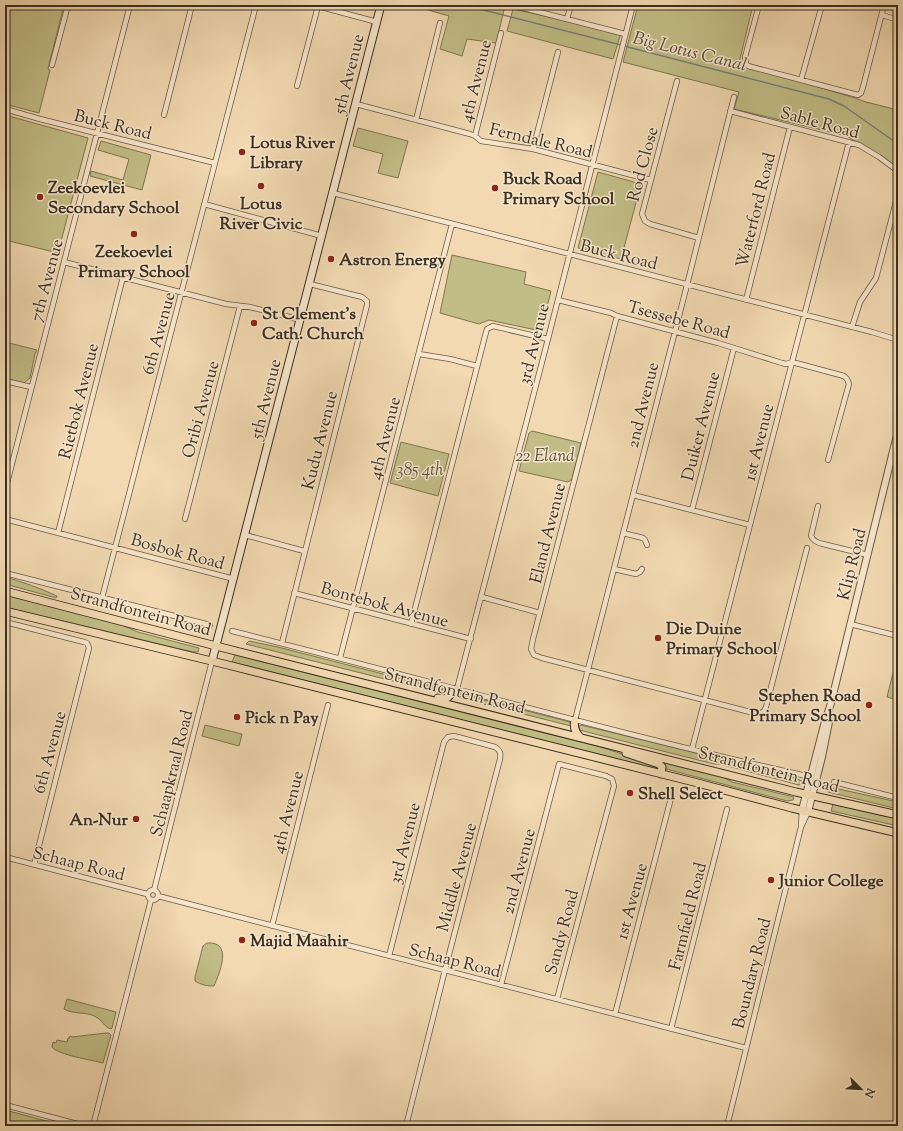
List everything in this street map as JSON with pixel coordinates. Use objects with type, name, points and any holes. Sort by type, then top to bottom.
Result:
[{"type":"main road","name":"5th Avenue","points":[[212,661],[381,5]]},
{"type":"main road","name":"Strandfontein Road","points":[[5,591],[581,738],[809,795],[898,815]]},
{"type":"main road","name":"Strandfontein Road","points":[[5,611],[212,661],[805,811],[898,833]]},
{"type":"main road","points":[[426,698],[446,698],[457,689]]},
{"type":"main road","points":[[575,720],[574,729],[581,738]]},
{"type":"main road","points":[[590,740],[659,764],[662,767],[661,774]]},
{"type":"street","points":[[52,65],[68,5]]},
{"type":"street","name":"7th Avenue","points":[[5,491],[130,5]]},
{"type":"street","points":[[164,115],[192,5]]},
{"type":"street","name":"6th Avenue","points":[[102,598],[256,5]]},
{"type":"street","points":[[512,5],[626,34]]},
{"type":"street","points":[[567,19],[571,5]]},
{"type":"street","name":"3rd Avenue","points":[[457,689],[482,597],[633,5]]},
{"type":"street","points":[[758,5],[745,58],[746,64],[751,67],[854,94],[860,93],[863,87],[884,5]]},
{"type":"street","points":[[801,80],[822,5]]},
{"type":"street","points":[[297,86],[316,6],[377,22]]},
{"type":"street","points":[[882,15],[898,20]]},
{"type":"street","points":[[416,120],[440,23]]},
{"type":"street","name":"4th Avenue","points":[[475,136],[501,33]]},
{"type":"street","points":[[533,149],[558,52]]},
{"type":"street","name":"Rod Close","points":[[677,81],[642,214],[645,221],[657,227],[699,238]]},
{"type":"street","name":"2nd Avenue","points":[[575,720],[734,97]]},
{"type":"street","name":"Ferndale Road","points":[[356,104],[470,134],[481,141],[533,149],[651,180]]},
{"type":"street","name":"Buck Road","points":[[5,110],[214,163]]},
{"type":"street","name":"Sable Road","points":[[730,111],[859,145],[898,171]]},
{"type":"street","name":"Waterford Road","points":[[746,300],[790,127]]},
{"type":"street","name":"1st Avenue","points":[[692,749],[849,142]]},
{"type":"street","name":"Buck Road","points":[[333,193],[804,314],[898,340]]},
{"type":"street","points":[[852,327],[860,302],[876,278],[898,194]]},
{"type":"street","points":[[204,204],[322,236]]},
{"type":"street","name":"4th Avenue","points":[[340,658],[452,224]]},
{"type":"street","points":[[64,262],[226,304],[250,307],[301,320]]},
{"type":"street","name":"Rietbok Avenue","points":[[58,532],[123,277]]},
{"type":"street","name":"Kudu Avenue","points":[[282,643],[367,305],[367,301],[362,297],[310,284]]},
{"type":"street","name":"Tsessebe Road","points":[[558,300],[675,331],[734,348],[765,359],[786,364],[792,362],[846,377],[848,387],[828,460]]},
{"type":"street","name":"Oribi Avenue","points":[[185,519],[240,306]]},
{"type":"street","name":"Eland Avenue","points":[[588,670],[534,655],[531,645],[617,316]]},
{"type":"street","points":[[411,624],[487,329],[491,326],[496,326],[548,339]]},
{"type":"street","name":"Duiker Avenue","points":[[692,510],[734,348]]},
{"type":"street","points":[[419,354],[450,359],[477,366]]},
{"type":"street","points":[[5,381],[31,387]]},
{"type":"street","name":"Klip Road","points":[[805,811],[822,744],[829,726],[831,703],[898,431]]},
{"type":"street","points":[[633,495],[750,525]]},
{"type":"street","points":[[818,506],[811,536],[812,539],[818,543],[868,555]]},
{"type":"street","name":"Bosbok Road","points":[[5,519],[234,579]]},
{"type":"street","points":[[623,533],[643,538],[647,542],[647,545]]},
{"type":"street","points":[[245,535],[304,551]]},
{"type":"street","points":[[588,670],[757,714],[761,713],[764,711],[768,699],[807,548]]},
{"type":"street","points":[[614,569],[636,574],[640,572],[642,568]]},
{"type":"street","name":"Strandfontein Road","points":[[5,574],[210,625]]},
{"type":"street","name":"Bontebok Avenue","points":[[294,593],[470,639]]},
{"type":"street","points":[[482,597],[540,612]]},
{"type":"street","name":"6th Avenue","points":[[5,622],[84,642],[88,645],[89,652],[34,865]]},
{"type":"street","points":[[850,624],[898,636]]},
{"type":"street","name":"Strandfontein Road","points":[[232,631],[575,720],[810,777]]},
{"type":"street","name":"Schaapkraal Road","points":[[154,890],[212,661]]},
{"type":"street","name":"4th Avenue","points":[[272,926],[328,705]]},
{"type":"street","name":"3rd Avenue","points":[[389,956],[442,746],[445,739],[448,737]]},
{"type":"street","name":"Middle Avenue","points":[[406,1126],[500,758],[499,749],[495,747],[458,737],[448,737]]},
{"type":"street","name":"Klip Road","points":[[809,795],[810,777],[819,756]]},
{"type":"street","name":"2nd Avenue","points":[[501,985],[559,764]]},
{"type":"street","name":"Sandy Road","points":[[556,999],[614,783],[612,779],[606,776],[559,764]]},
{"type":"street","points":[[834,782],[898,798]]},
{"type":"street","name":"1st Avenue","points":[[615,1014],[672,794]]},
{"type":"street","name":"Farmfield Road","points":[[671,1028],[727,809]]},
{"type":"street","name":"Boundary Road","points":[[727,1126],[805,811]]},
{"type":"street","name":"Schaap Road","points":[[5,857],[148,894]]},
{"type":"street","points":[[93,1126],[151,900],[148,898],[148,894],[154,890],[157,892],[158,896],[151,900]]},
{"type":"street","name":"Schaap Road","points":[[158,896],[746,1048]]},
{"type":"street","points":[[5,1105],[85,1126]]},
{"type":"green space","points":[[5,5],[64,5],[39,113],[5,104]]},
{"type":"green space","points":[[411,5],[505,6],[496,43],[467,39],[462,56],[440,49],[449,16]]},
{"type":"green space","points":[[638,5],[753,5],[739,63],[866,102],[898,110],[898,169],[847,136],[734,109],[739,92],[623,62]]},
{"type":"green space","points":[[513,9],[621,33],[613,59],[507,31]]},
{"type":"green space","name":"Zeekoevlei Secondary School","points":[[5,115],[88,138],[58,253],[5,240]]},
{"type":"green space","points":[[358,128],[408,141],[398,178],[378,173],[383,154],[353,146]]},
{"type":"green space","points":[[101,141],[151,155],[142,190],[90,176],[91,171],[123,180],[129,159],[98,150]]},
{"type":"green space","points":[[598,172],[641,184],[621,259],[578,248]]},
{"type":"green space","points":[[452,255],[526,272],[524,284],[551,291],[541,331],[489,320],[479,324],[440,313]]},
{"type":"green space","points":[[5,342],[37,350],[30,378],[24,383],[5,378]]},
{"type":"green space","name":"22 Eland","points":[[532,431],[581,443],[572,479],[568,482],[519,471],[529,433]]},
{"type":"green space","name":"385 4th","points":[[401,442],[449,454],[438,496],[390,483]]},
{"type":"green space","points":[[5,577],[31,585],[57,596],[56,598],[5,584]]},
{"type":"green space","points":[[5,595],[117,623],[138,632],[199,648],[198,652],[5,607]]},
{"type":"green space","points":[[249,641],[278,647],[570,722],[571,726],[246,644]]},
{"type":"green space","points":[[235,655],[598,746],[655,765],[657,769],[232,662]]},
{"type":"green space","points":[[894,669],[898,670],[897,700],[887,697]]},
{"type":"green space","points":[[205,725],[242,734],[239,746],[202,736]]},
{"type":"green space","points":[[581,725],[787,775],[802,781],[802,783],[799,785],[720,764],[714,764],[583,731],[580,730],[579,726]]},
{"type":"green space","points":[[658,759],[723,777],[732,782],[794,797],[793,800],[787,801],[666,769],[665,765]]},
{"type":"green space","points":[[829,788],[898,802],[898,809],[828,792]]},
{"type":"green space","points":[[833,804],[898,819],[898,826],[831,811]]},
{"type":"green space","points":[[207,943],[215,944],[220,947],[222,952],[221,966],[214,986],[204,985],[195,981],[203,946]]},
{"type":"green space","points":[[67,999],[116,1012],[112,1028],[109,1028],[98,1018],[92,1015],[72,1012],[64,1009]]},
{"type":"green space","points":[[106,1033],[111,1035],[103,1063],[68,1055],[55,1050],[52,1047],[53,1042],[56,1043],[57,1040],[67,1042],[70,1036]]},
{"type":"green space","points":[[5,1110],[65,1126],[5,1126]]},
{"type":"waterway","name":"Big Lotus Canal","points":[[464,5],[621,45]]},
{"type":"waterway","name":"Big Lotus Canal","points":[[624,46],[829,99],[844,106],[898,144]]},
{"type":"place","name":"Lotus River Library","points":[[242,152]]},
{"type":"place","name":"Lotus River Civic","points":[[261,186]]},
{"type":"place","name":"Buck Road Primary School","points":[[495,188]]},
{"type":"place","name":"Zeekoevlei Secondary School","points":[[40,197]]},
{"type":"place","name":"Zeekoevlei Primary School","points":[[134,234]]},
{"type":"place","name":"Astron Energy","points":[[331,259]]},
{"type":"place","name":"St Clement's Cath. Church","points":[[254,323]]},
{"type":"place","name":"Die Duine Primary School","points":[[658,638]]},
{"type":"place","name":"Stephen Road Primary School","points":[[869,705]]},
{"type":"place","name":"Pick n Pay","points":[[237,717]]},
{"type":"place","name":"Shell Select","points":[[630,793]]},
{"type":"place","name":"An-Nur","points":[[136,819]]},
{"type":"place","name":"Junior College","points":[[771,880]]},
{"type":"place","name":"Majid Maahir","points":[[242,940]]}]
